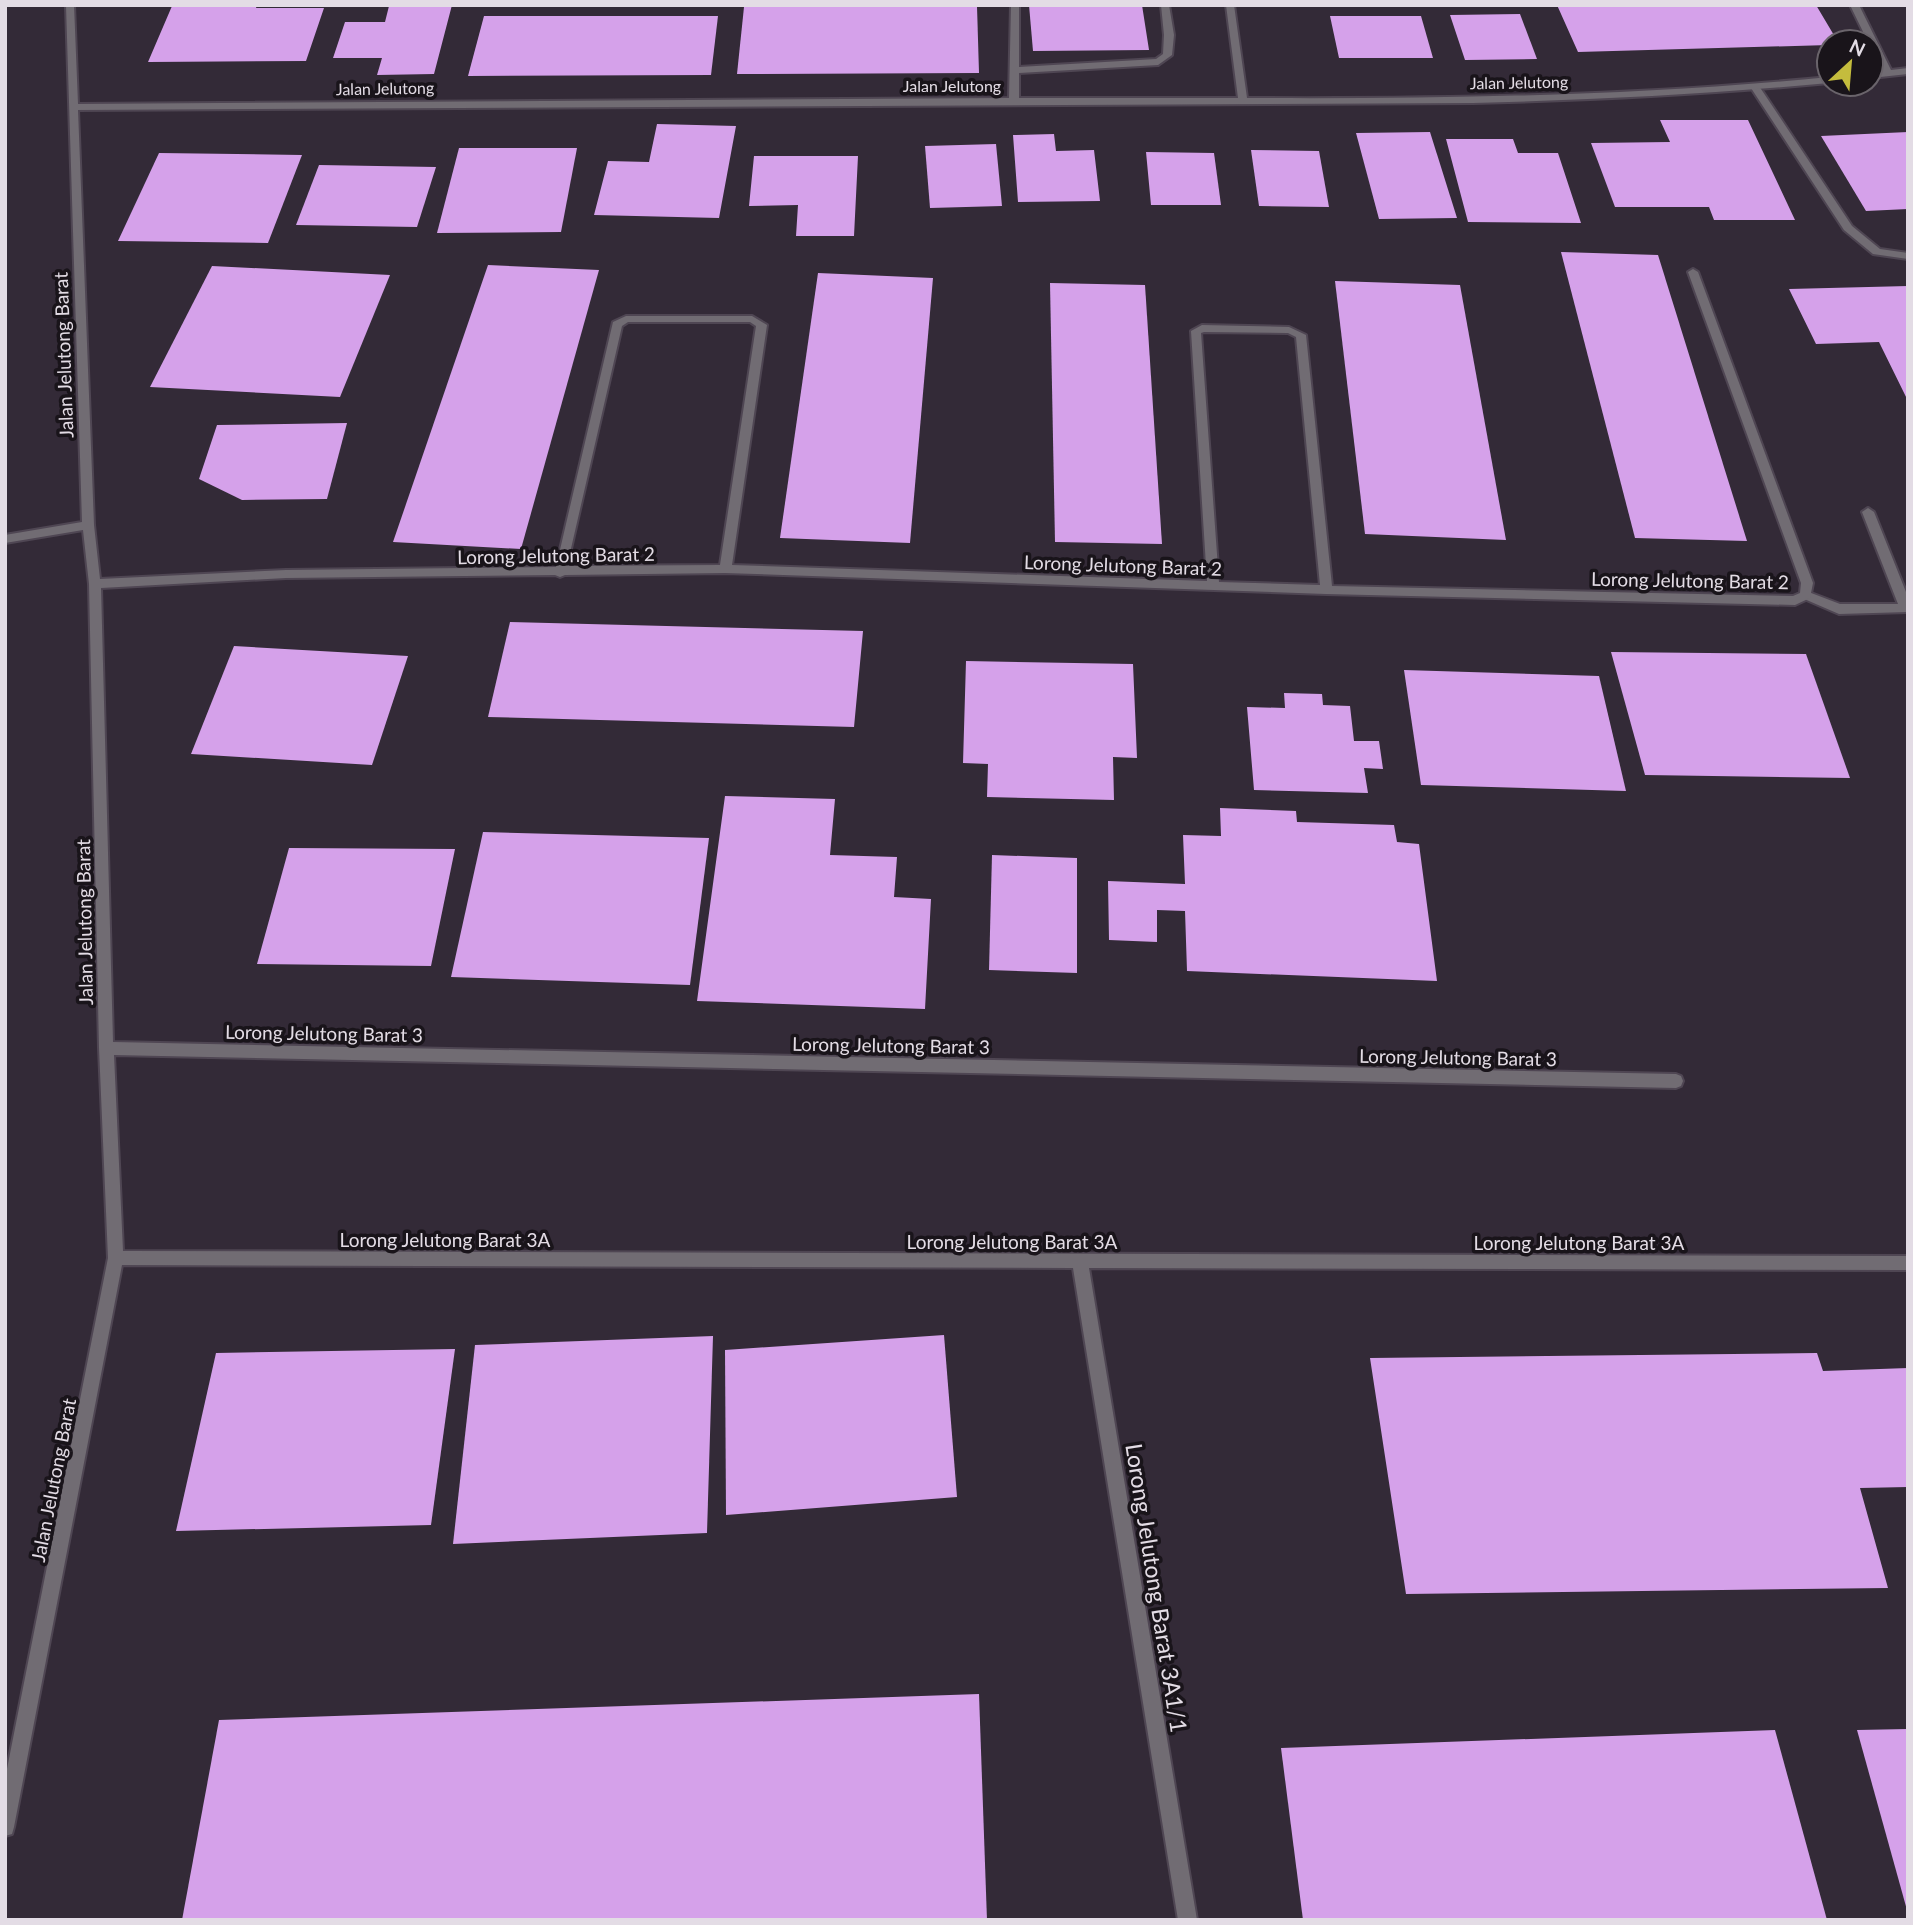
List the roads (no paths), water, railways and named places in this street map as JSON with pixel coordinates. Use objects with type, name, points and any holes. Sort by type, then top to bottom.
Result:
[{"type":"street","name":"Jalan Jelutong Barat","points":[[5,1827],[116,1258],[106,1048],[95,584],[88,525],[70,5]]},
{"type":"street","points":[[1014,101],[1015,5]]},
{"type":"street","points":[[1016,70],[1158,62],[1167,55],[1165,5]]},
{"type":"street","points":[[1230,5],[1243,100]]},
{"type":"street","points":[[1854,5],[1888,73]]},
{"type":"street","points":[[1885,73],[1908,71]]},
{"type":"street","name":"Jalan Jelutong","points":[[74,107],[677,100],[1522,98],[1756,88],[1815,82]]},
{"type":"street","points":[[1756,88],[1847,228],[1877,252],[1908,256]]},
{"type":"street","name":"Lorong Jelutong Barat 2","points":[[95,584],[286,574],[560,573],[725,569],[1326,590],[1795,601],[1806,595],[1807,583],[1693,272]]},
{"type":"street","points":[[560,573],[617,324],[626,319],[752,320],[762,325],[725,569]]},
{"type":"street","points":[[1213,585],[1196,331],[1202,328],[1289,330],[1301,335],[1326,590]]},
{"type":"street","points":[[1806,595],[1839,609],[1907,610],[1868,512]]},
{"type":"street","points":[[5,539],[88,525]]},
{"type":"street","name":"Lorong Jelutong Barat 3","points":[[106,1048],[1676,1081]]},
{"type":"street","name":"Lorong Jelutong Barat 3A","points":[[116,1258],[1080,1263],[1908,1263]]},
{"type":"street","name":"Lorong Jelutong Barat 3A1/1","points":[[1080,1263],[1188,1920]]}]
